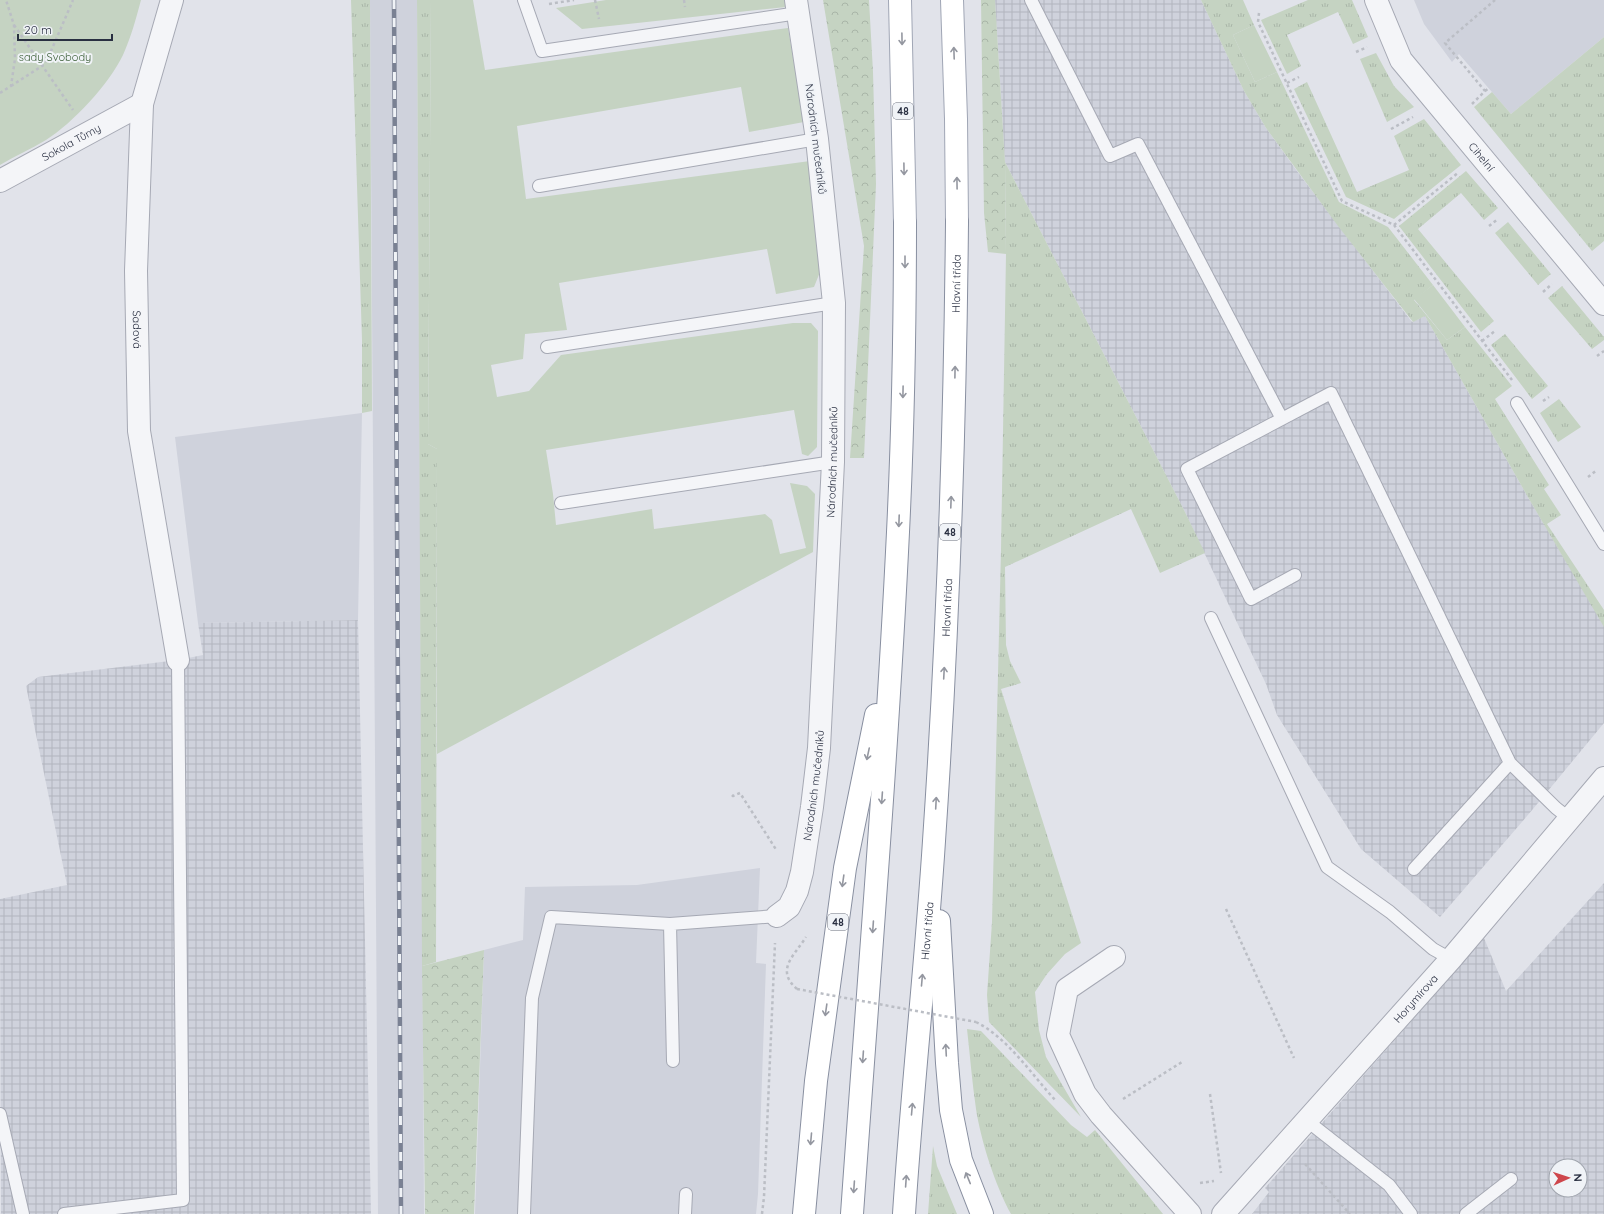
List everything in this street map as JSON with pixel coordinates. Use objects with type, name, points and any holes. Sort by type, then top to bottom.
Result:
[{"type":"main road","name":"48","points":[[852,1214],[893,633],[902,428],[905,223],[900,0]]},
{"type":"main road","name":"Hlavní třída","points":[[904,1214],[934,842],[947,611],[954,429],[957,222],[956,105],[952,0]]},
{"type":"main road","name":"48","points":[[804,1214],[816,1081],[845,868],[893,633]]},
{"type":"main road","name":"48","points":[[934,842],[951,1110],[961,1160],[982,1214]]},
{"type":"street","name":"Sadová","points":[[172,0],[142,104],[136,271],[140,431],[178,660]]},
{"type":"street","name":"Cihelní","points":[[1376,0],[1401,60],[1604,304]]},
{"type":"street","name":"Národních mučedníků","points":[[777,916],[790,907],[797,891],[802,872],[819,748],[833,462],[834,303],[817,139],[797,6]]},
{"type":"street","name":"Sokola Tůmy","points":[[0,181],[142,104]]},
{"type":"street","name":"Horymírova","points":[[1223,1214],[1451,959],[1604,778]]},
{"type":"street","points":[[1114,957],[1067,989],[1058,1036],[1085,1094],[1101,1115],[1190,1214]]},
{"type":"lane","points":[[524,0],[542,51],[797,6]]},
{"type":"lane","points":[[1031,0],[1110,156],[1138,144],[1282,419]]},
{"type":"lane","points":[[539,186],[817,139]]},
{"type":"lane","points":[[547,347],[834,303]]},
{"type":"lane","points":[[1295,576],[1251,599],[1187,469],[1331,393],[1510,763],[1556,808],[1570,819]]},
{"type":"lane","points":[[1517,403],[1604,544]]},
{"type":"lane","points":[[561,503],[833,462]]},
{"type":"lane","points":[[1210,618],[1327,867],[1390,912],[1433,949],[1451,959]]},
{"type":"lane","points":[[64,1214],[184,1200],[178,660]]},
{"type":"lane","points":[[1414,868],[1510,763]]},
{"type":"lane","points":[[524,1214],[532,998],[551,917],[670,924],[777,916]]},
{"type":"lane","points":[[670,924],[673,1061]]},
{"type":"lane","points":[[0,1114],[23,1214]]},
{"type":"lane","points":[[1306,1120],[1389,1185],[1411,1214]]},
{"type":"lane","points":[[1466,1214],[1511,1179]]},
{"type":"lane","points":[[685,1214],[686,1194]]},
{"type":"path","points":[[6,0],[14,25],[15,60],[10,86]]},
{"type":"path","points":[[0,93],[42,66],[48,58],[73,0]]},
{"type":"path","points":[[1485,91],[1445,43],[1495,0]]},
{"type":"path","points":[[1259,13],[1258,22],[1342,201],[1394,225],[1515,384],[1517,403]]},
{"type":"path","points":[[14,25],[88,133]]},
{"type":"path","points":[[1287,84],[1299,77]]},
{"type":"path","points":[[1471,104],[1489,88]]},
{"type":"path","points":[[1391,129],[1416,115]]},
{"type":"path","points":[[1394,225],[1461,171]]},
{"type":"path","points":[[1482,341],[1495,331]]},
{"type":"path","points":[[1597,356],[1604,351]]},
{"type":"path","points":[[732,795],[740,792],[782,858],[802,872]]},
{"type":"path","points":[[1226,909],[1294,1058]]},
{"type":"path","points":[[762,1214],[777,916]]},
{"type":"path","points":[[797,989],[976,1022],[1000,1038],[1061,1105]]},
{"type":"path","points":[[1101,1115],[1118,1102],[1182,1062]]},
{"type":"path","points":[[1210,1094],[1222,1180]]},
{"type":"path","points":[[1285,1144],[1297,1155],[1350,1214]]},
{"type":"shaded area","points":[[370,0],[417,0],[424,1214],[378,1214]]},
{"type":"shaded area","points":[[995,0],[1201,0],[1244,91],[1266,128],[1412,322],[1425,316],[1529,499],[1604,625],[1604,723],[1533,809],[1440,917],[1361,849],[1277,715],[1266,684],[1185,512],[1005,162]]},
{"type":"shaded area","points":[[1414,0],[1604,0],[1604,37],[1511,114],[1459,54],[1452,62],[1424,24]]},
{"type":"shaded area","points":[[362,413],[358,620],[198,623],[175,437]]},
{"type":"shaded area","points":[[358,620],[371,1214],[1,1214],[0,899],[67,885],[26,686],[38,677],[178,660],[203,655],[198,623]]},
{"type":"shaded area","points":[[760,868],[756,963],[766,964],[756,1214],[475,1214],[484,950],[523,940],[525,887],[637,885]]},
{"type":"shaded area","points":[[1604,883],[1604,1214],[1252,1214],[1269,1192],[1265,1188],[1484,938],[1506,991]]},
{"type":"green space","name":"sady Svobody","points":[[0,0],[141,0],[131,35],[123,55],[100,90],[79,113],[56,133],[0,165]]},
{"type":"green space","points":[[351,0],[370,0],[372,411],[362,413],[362,340]]},
{"type":"green space","points":[[417,0],[431,0],[428,444],[437,449],[436,962],[422,966]]},
{"type":"green space","points":[[431,0],[473,0],[485,70],[788,28],[804,122],[749,132],[741,87],[517,126],[526,199],[810,161],[824,262],[814,287],[776,294],[767,249],[559,283],[567,330],[525,334],[523,359],[491,365],[497,397],[529,391],[561,355],[793,323],[811,323],[818,331],[817,447],[808,456],[802,454],[794,410],[546,450],[556,525],[652,509],[654,529],[765,514],[772,520],[780,554],[806,548],[790,483],[807,486],[815,494],[813,552],[437,754],[437,449],[428,444]]},
{"type":"green space","points":[[606,0],[785,0],[786,7],[582,29],[556,8]]},
{"type":"green space","points":[[823,0],[869,0],[873,72],[876,184],[864,458],[850,458],[864,246]]},
{"type":"green space","points":[[981,0],[995,0],[1005,162],[1006,254],[988,252],[984,213]]},
{"type":"green space","points":[[1201,0],[1243,0],[1254,25],[1233,35],[1255,82],[1277,72],[1339,202],[1388,227],[1433,285],[1414,300],[1447,340],[1465,327],[1512,386],[1495,399],[1549,485],[1544,489],[1561,515],[1547,524],[1604,610],[1604,627],[1425,316],[1413,322],[1338,226],[1266,128],[1244,91]]},
{"type":"green space","points":[[1308,0],[1352,0],[1368,37],[1353,44],[1338,12],[1287,35],[1301,66],[1287,74],[1261,20]]},
{"type":"green space","points":[[1254,25],[1277,72],[1255,82],[1233,35]]},
{"type":"green space","points":[[1604,37],[1604,241],[1592,251],[1474,107],[1492,92],[1511,114]]},
{"type":"green space","points":[[1376,53],[1394,86],[1414,107],[1387,122],[1360,59]]},
{"type":"green space","points":[[1307,82],[1357,192],[1409,170],[1394,136],[1424,119],[1461,165],[1394,219],[1346,197],[1294,89]]},
{"type":"green space","points":[[1005,162],[1205,553],[1160,573],[1131,509],[1005,567],[1006,645],[1010,661],[1021,683],[1001,689],[1081,943],[1065,954],[1047,974],[1035,992],[1039,1030],[1046,1057],[1081,1117],[989,1022],[987,995],[992,922],[1001,550],[1006,254]]},
{"type":"green space","points":[[1466,171],[1498,208],[1484,220],[1461,193],[1418,229],[1494,321],[1481,332],[1399,226]]},
{"type":"green space","points":[[1508,222],[1551,274],[1538,285],[1495,233]]},
{"type":"green space","points":[[1433,285],[1465,327],[1447,340],[1414,299]]},
{"type":"green space","points":[[1562,286],[1604,337],[1604,340],[1592,349],[1548,298]]},
{"type":"green space","points":[[1505,334],[1548,386],[1532,399],[1491,345]]},
{"type":"green space","points":[[1559,399],[1581,427],[1558,442],[1540,413]]},
{"type":"green space","points":[[484,950],[474,1214],[425,1214],[422,966]]},
{"type":"green space","points":[[967,1029],[981,1031],[1071,1125],[1087,1137],[1095,1130],[1163,1214],[1011,1214],[999,1190],[981,1135],[978,1122]]},
{"type":"green space","points":[[933,1146],[937,1166],[957,1214],[928,1214]]},
{"type":"railway","points":[[394,0],[401,1214]]}]
